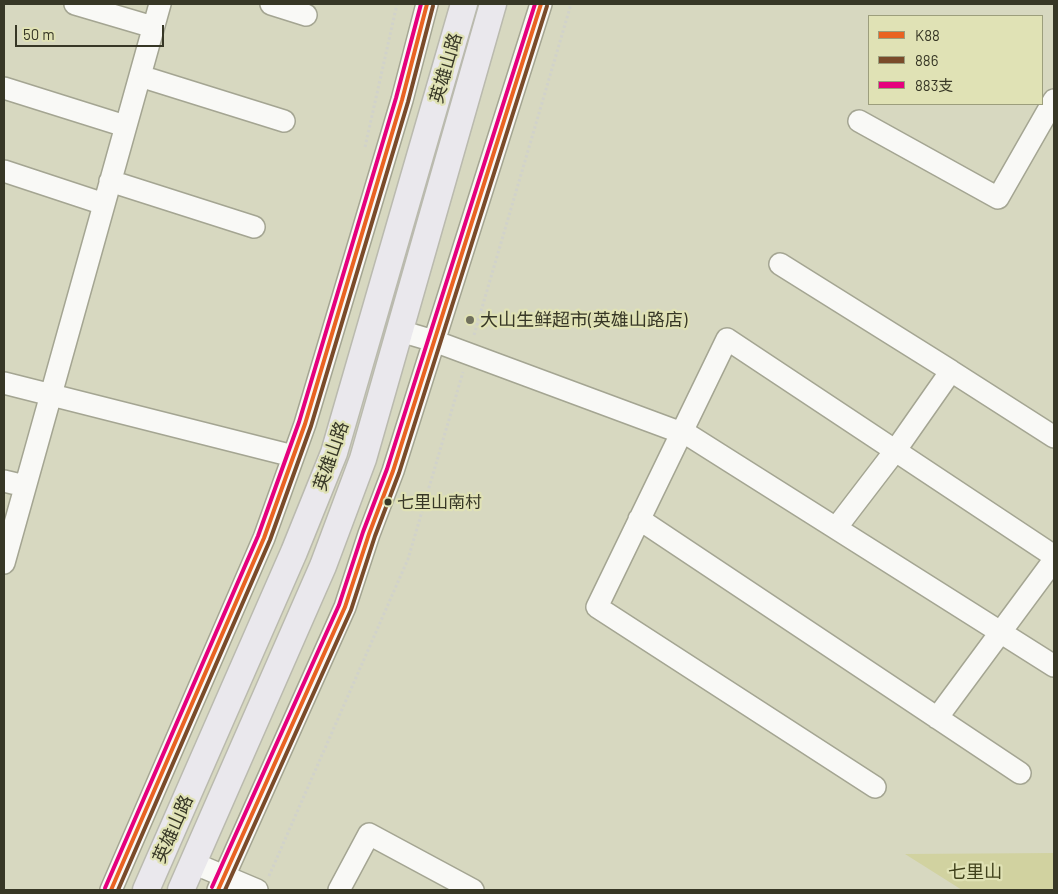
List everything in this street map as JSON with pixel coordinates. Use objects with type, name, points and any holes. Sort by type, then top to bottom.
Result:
[{"type":"main road","name":"英雄山路","points":[[146,890],[294,552],[334,453],[464,4]]},
{"type":"main road","name":"英雄山路","points":[[181,890],[323,566],[363,459],[493,4]]},
{"type":"street","points":[[75,4],[153,27]]},
{"type":"street","points":[[4,563],[160,4]]},
{"type":"street","points":[[271,4],[306,15]]},
{"type":"street","points":[[111,890],[264,538],[305,424],[399,110],[427,4]]},
{"type":"street","points":[[221,884],[345,607],[369,534],[393,471],[541,4]]},
{"type":"street","points":[[140,76],[284,120]]},
{"type":"street","points":[[4,88],[125,126]]},
{"type":"street","points":[[859,121],[998,198],[1049,102]]},
{"type":"street","points":[[4,171],[104,204]]},
{"type":"street","points":[[110,180],[254,227]]},
{"type":"street","points":[[780,264],[1054,437]]},
{"type":"street","points":[[400,331],[434,341],[690,436],[1054,666]]},
{"type":"street","points":[[875,786],[597,607],[726,340],[1054,556]]},
{"type":"street","points":[[836,528],[895,451],[951,371]]},
{"type":"street","points":[[4,383],[293,456]]},
{"type":"street","points":[[4,480],[25,486]]},
{"type":"street","points":[[639,519],[1020,773]]},
{"type":"street","points":[[937,718],[1054,560]]},
{"type":"street","points":[[339,890],[369,834],[473,890]]},
{"type":"street","points":[[193,863],[221,884],[262,886]]},
{"type":"path","points":[[474,336],[570,4]]},
{"type":"path","points":[[262,886],[408,559],[465,365]]},
{"type":"green space","name":"七里山","points":[[1054,853],[1054,890],[962,890],[905,854]]},
{"type":"transit line","name":"883支","points":[[105,888],[258,536],[299,422],[396,98],[421,4]]},
{"type":"transit line","name":"K88","points":[[111,890],[264,538],[305,424],[402,100],[427,4]]},
{"type":"transit line","name":"883支","points":[[212,887],[339,605],[363,532],[387,469],[535,4]]},
{"type":"transit line","name":"K88","points":[[218,890],[345,607],[369,534],[393,471],[541,4]]},
{"type":"transit line","name":"886","points":[[118,890],[270,540],[311,426],[408,102],[433,6]]},
{"type":"transit line","name":"886","points":[[225,890],[351,610],[375,536],[399,473],[547,6]]},
{"type":"place","name":"大山生鲜超市(英雄山路店)","points":[[470,320]]},
{"type":"place","name":"七里山南村","points":[[388,502]]}]
